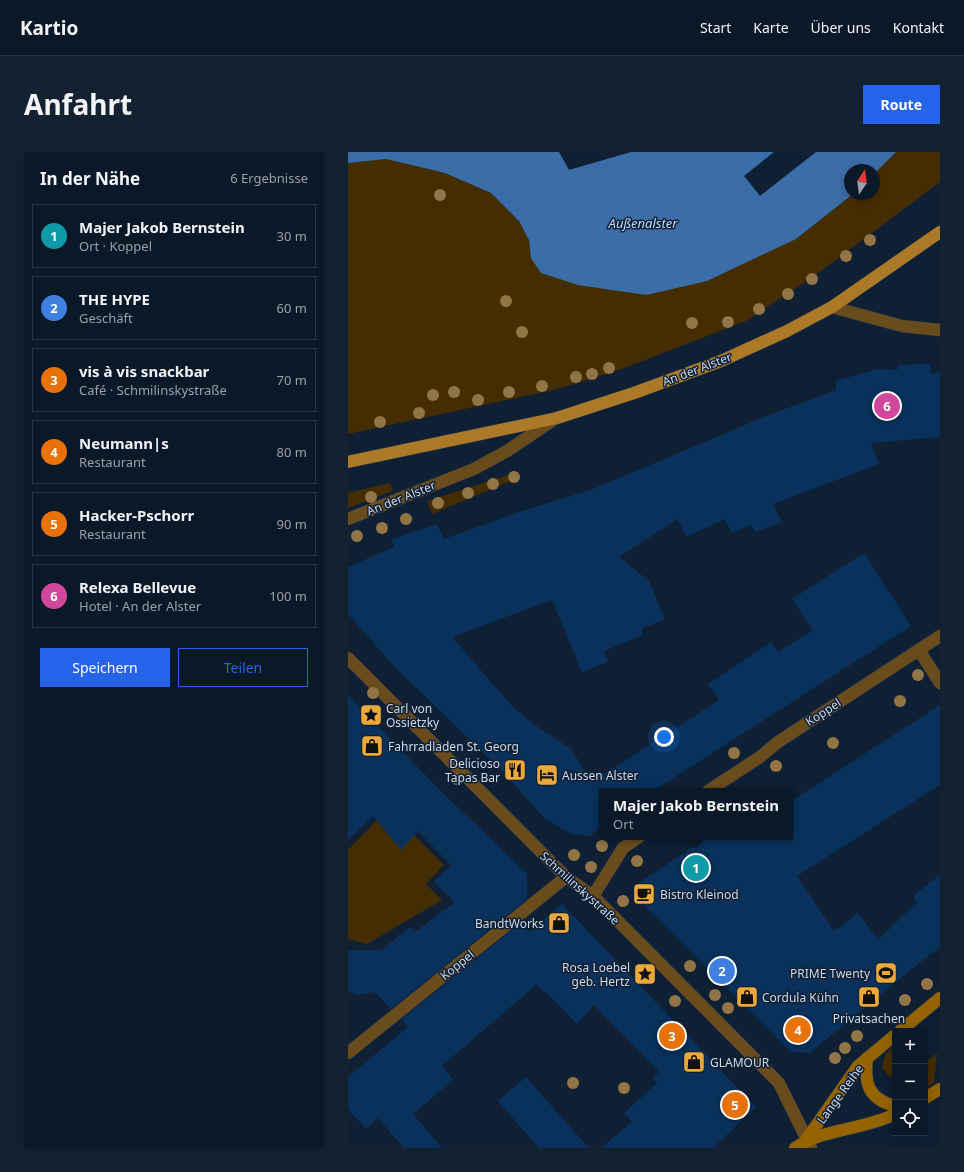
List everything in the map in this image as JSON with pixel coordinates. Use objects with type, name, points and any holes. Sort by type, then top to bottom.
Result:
[{"type":"main road","name":"An der Alster","points":[[348,462],[557,418],[634,393],[721,361],[787,331],[832,307],[940,232]]},
{"type":"street","points":[[832,307],[902,326],[940,330]]},
{"type":"street","name":"An der Alster","points":[[348,519],[474,469],[507,451],[557,418]]},
{"type":"street","name":"Koppel","points":[[713,788],[760,757],[778,742],[940,636]]},
{"type":"street","points":[[918,650],[940,683]]},
{"type":"street","name":"Schmilinskystraße","points":[[348,658],[566,877],[593,896],[779,1082],[808,1144]]},
{"type":"street","points":[[593,896],[623,848],[635,840]]},
{"type":"street","name":"Koppel","points":[[348,1053],[566,877]]},
{"type":"street","points":[[904,1028],[940,998]]},
{"type":"street","name":"Lange Reihe","points":[[808,1144],[858,1066],[892,1037]]},
{"type":"street","points":[[867,1058],[866,1077],[869,1089],[882,1101],[892,1105]]},
{"type":"street","points":[[928,1096],[940,1090]]},
{"type":"street","name":"Lange Reihe","points":[[795,1148],[864,1126],[892,1115]]},
{"type":"shaded area","points":[[896,152],[940,152],[940,182],[821,271],[746,321],[627,367],[585,381],[549,391],[348,434],[348,163],[386,159],[445,173],[491,193],[519,221],[529,240],[531,258],[796,239],[845,200],[880,200],[880,168]]},
{"type":"shaded area","points":[[518,472],[520,477],[432,514],[427,501]]},
{"type":"shaded area","points":[[390,483],[393,491],[348,508],[348,493]]},
{"type":"shaded area","points":[[388,809],[444,865],[426,884],[442,900],[367,944],[348,939],[348,850]]},
{"type":"shaded area","points":[[892,1047],[892,1075],[890,1077],[882,1068],[885,1055]]},
{"type":"shaded area","points":[[937,1053],[934,1083],[928,1086],[928,1064],[928,1060]]},
{"type":"water","name":"Außenalster","points":[[348,152],[896,152],[880,168],[880,164],[844,164],[844,200],[845,200],[796,239],[707,281],[646,295],[578,285],[541,273],[531,258],[529,240],[519,221],[491,193],[445,173],[386,159],[348,163]]},
{"type":"pier","points":[[559,152],[631,152],[569,170]]},
{"type":"pier","points":[[774,152],[816,152],[760,196],[744,176]]},
{"type":"building","points":[[930,364],[931,374],[940,372],[940,437],[871,443],[879,464],[773,504],[782,522],[755,532],[751,525],[731,533],[725,519],[686,537],[678,519],[619,557],[649,581],[665,619],[641,629],[643,635],[604,651],[608,662],[582,672],[552,600],[452,637],[512,706],[532,723],[571,749],[592,782],[719,700],[708,684],[771,642],[778,652],[813,630],[792,599],[864,553],[911,626],[658,788],[599,788],[599,828],[590,836],[572,834],[545,819],[503,772],[393,665],[348,614],[348,567],[394,547],[392,539],[437,524],[444,539],[519,512],[593,489],[769,415],[836,390],[836,381],[877,369],[897,370],[899,365]]},
{"type":"building","points":[[348,695],[439,789],[527,874],[527,899],[391,1009],[375,992],[358,995],[348,991],[348,950],[381,950],[410,927],[415,932],[455,902],[434,882],[451,865],[418,831],[401,850],[373,816],[348,840]]},
{"type":"building","points":[[940,705],[940,785],[797,876],[834,931],[858,913],[878,940],[917,902],[913,896],[940,875],[940,947],[810,1053],[791,1052],[637,898],[639,883],[704,840],[793,840],[793,800]]},
{"type":"building","points":[[562,904],[756,1107],[713,1148],[601,1148],[632,1122],[624,1113],[657,1083],[652,1078],[659,1072],[594,1005],[577,1024],[552,998],[536,985],[442,1066],[453,1080],[413,1114],[442,1148],[404,1148],[378,1118],[366,1129],[348,1109],[348,1077],[408,1027],[402,1019],[527,918],[527,933]]},
{"type":"building","points":[[526,1077],[589,1148],[539,1148],[498,1101]]},
{"type":"place","name":"Relexa Bellevue","points":[[887,406]]},
{"type":"place","name":"Carl von Ossietzky","points":[[371,715]]},
{"type":"place","name":"Fahrradladen St. Georg","points":[[372,746]]},
{"type":"place","name":"Delicioso Tapas Bar","points":[[515,770]]},
{"type":"place","name":"Aussen Alster","points":[[547,775]]},
{"type":"place","name":"Majer Jakob Bernstein","points":[[696,868]]},
{"type":"place","name":"Bistro Kleinod","points":[[644,894]]},
{"type":"place","name":"BandtWorks","points":[[559,923]]},
{"type":"place","name":"THE HYPE","points":[[722,971]]},
{"type":"place","name":"PRIME Twenty","points":[[886,973]]},
{"type":"place","name":"Rosa Loebel geb. Hertz","points":[[645,974]]},
{"type":"place","name":"Cordula Kühn","points":[[747,997]]},
{"type":"place","name":"Privatsachen","points":[[869,997]]},
{"type":"place","name":"Neumann|s","points":[[798,1030]]},
{"type":"place","name":"vis à vis snackbar","points":[[672,1036]]},
{"type":"place","name":"GLAMOUR","points":[[694,1062]]},
{"type":"place","name":"Hacker-Pschorr","points":[[735,1105]]}]
